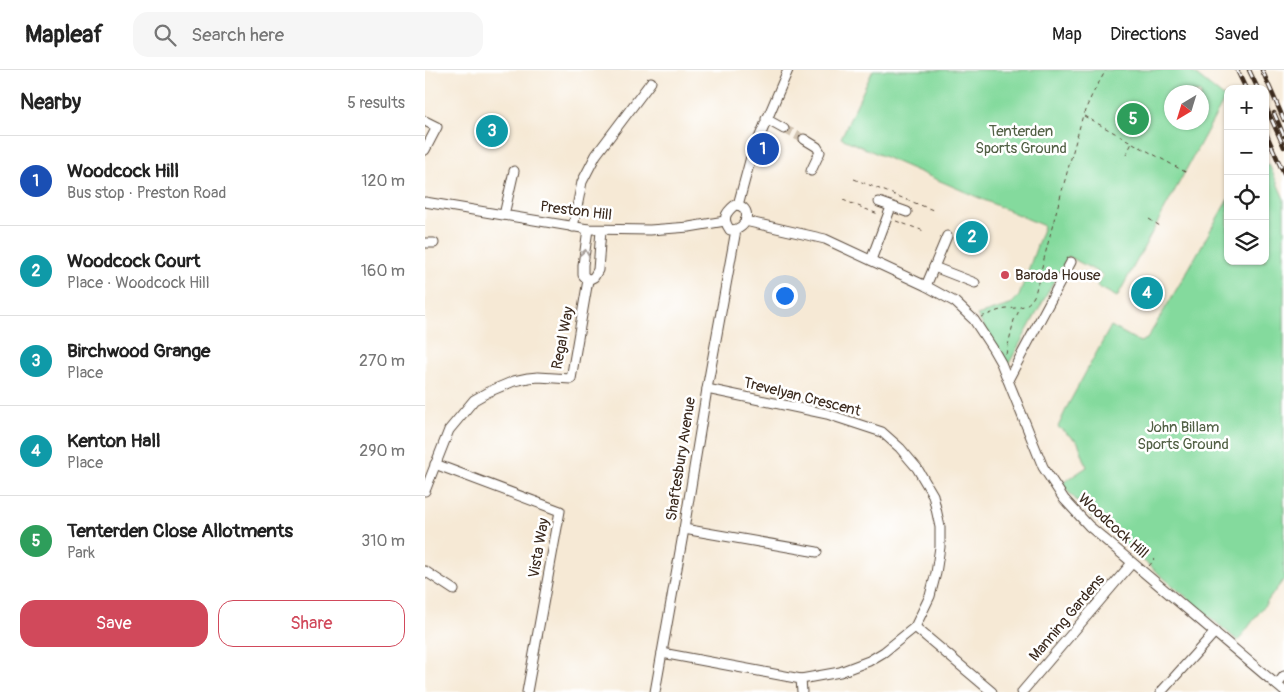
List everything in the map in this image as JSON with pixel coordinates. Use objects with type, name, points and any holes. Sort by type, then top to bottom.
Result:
[{"type":"street","points":[[738,205],[751,157],[788,70]]},
{"type":"street","points":[[573,227],[582,182],[596,155],[651,82]]},
{"type":"street","points":[[766,119],[784,129]]},
{"type":"street","points":[[425,121],[437,127],[425,150]]},
{"type":"street","points":[[803,139],[817,147],[820,152],[811,171]]},
{"type":"street","points":[[504,215],[514,171]]},
{"type":"street","name":"Preston Hill","points":[[425,202],[601,230],[650,230],[689,227],[725,221]]},
{"type":"street","points":[[879,202],[907,212]]},
{"type":"street","points":[[738,205],[743,207],[746,213],[745,220],[739,229],[730,230],[726,225],[726,215],[730,209],[738,205]]},
{"type":"street","points":[[871,260],[891,207]]},
{"type":"street","name":"Woodcock Hill","points":[[745,220],[825,239],[926,286],[955,302],[973,320],[1001,363],[1043,467],[1063,499],[1089,526],[1281,688]]},
{"type":"street","name":"Regal Way","points":[[588,229],[583,275],[588,280]]},
{"type":"street","name":"Regal Way","points":[[588,280],[595,277],[598,270],[601,230]]},
{"type":"street","name":"Shaftesbury Avenue","points":[[655,692],[736,230]]},
{"type":"street","points":[[926,286],[947,236]]},
{"type":"street","points":[[1008,380],[1071,262]]},
{"type":"street","points":[[933,267],[975,283]]},
{"type":"street","name":"Regal Way","points":[[425,491],[449,430],[474,400],[514,381],[539,377],[571,379],[588,280]]},
{"type":"street","name":"Trevelyan Crescent","points":[[662,653],[801,679],[839,672],[869,661],[884,652],[915,626],[930,596],[936,573],[940,548],[940,527],[933,495],[917,468],[900,448],[881,432],[827,414],[707,389]]},
{"type":"street","name":"Vista Way","points":[[435,464],[560,511],[527,692]]},
{"type":"street","points":[[684,529],[817,552]]},
{"type":"street","name":"Manning Gardens","points":[[1022,692],[1132,563]]},
{"type":"street","points":[[425,571],[454,590]]},
{"type":"street","points":[[915,626],[992,692]]},
{"type":"street","points":[[1161,692],[1215,632]]},
{"type":"street","points":[[1281,688],[1284,676]]},
{"type":"street","points":[[801,679],[802,692]]},
{"type":"path","points":[[973,320],[997,311],[1019,307],[1032,300],[1083,115],[1106,70]]},
{"type":"path","points":[[1083,115],[1189,174]]},
{"type":"path","points":[[1126,155],[1132,143]]},
{"type":"path","points":[[854,179],[933,210]]},
{"type":"path","points":[[843,200],[883,216]]},
{"type":"path","points":[[892,219],[924,231]]},
{"type":"path","points":[[1149,219],[1160,226]]},
{"type":"path","points":[[1001,363],[1006,356],[1013,326],[1019,313],[1019,307]]},
{"type":"green space","name":"Tenterden Sports Ground","points":[[873,70],[1190,70],[1209,85],[1164,85],[1164,130],[1208,130],[1117,297],[1097,286],[1103,275],[1068,256],[1007,367],[977,315],[1010,305],[1019,296],[1044,226],[841,138]]},
{"type":"green space","name":"Tenterden Sports Ground","points":[[1209,85],[1224,97],[1209,127]]},
{"type":"green space","name":"John Billam Sports Ground","points":[[1269,164],[1284,199],[1284,579],[1238,641],[1092,517],[1061,484],[1087,467],[1078,442],[1058,427],[1111,326],[1140,342],[1147,339],[1224,206],[1224,265],[1269,265]]},
{"type":"tunnel","points":[[784,129],[804,139]]},
{"type":"railway","points":[[1237,70],[1244,85]]},
{"type":"railway","points":[[1249,70],[1256,85]]},
{"type":"railway","points":[[1262,70],[1284,120]]},
{"type":"railway","points":[[1274,113],[1284,136]]},
{"type":"railway","points":[[1269,114],[1284,147]]},
{"type":"railway","points":[[1269,140],[1284,174]]},
{"type":"place","name":"Tenterden Close Allotments","points":[[1133,119]]},
{"type":"place","name":"Birchwood Grange","points":[[492,131]]},
{"type":"place","name":"Woodcock Hill","points":[[763,149]]},
{"type":"place","name":"Woodcock Court","points":[[972,237]]},
{"type":"place","name":"Baroda House","points":[[1005,275]]},
{"type":"place","name":"Kenton Hall","points":[[1147,293]]}]
